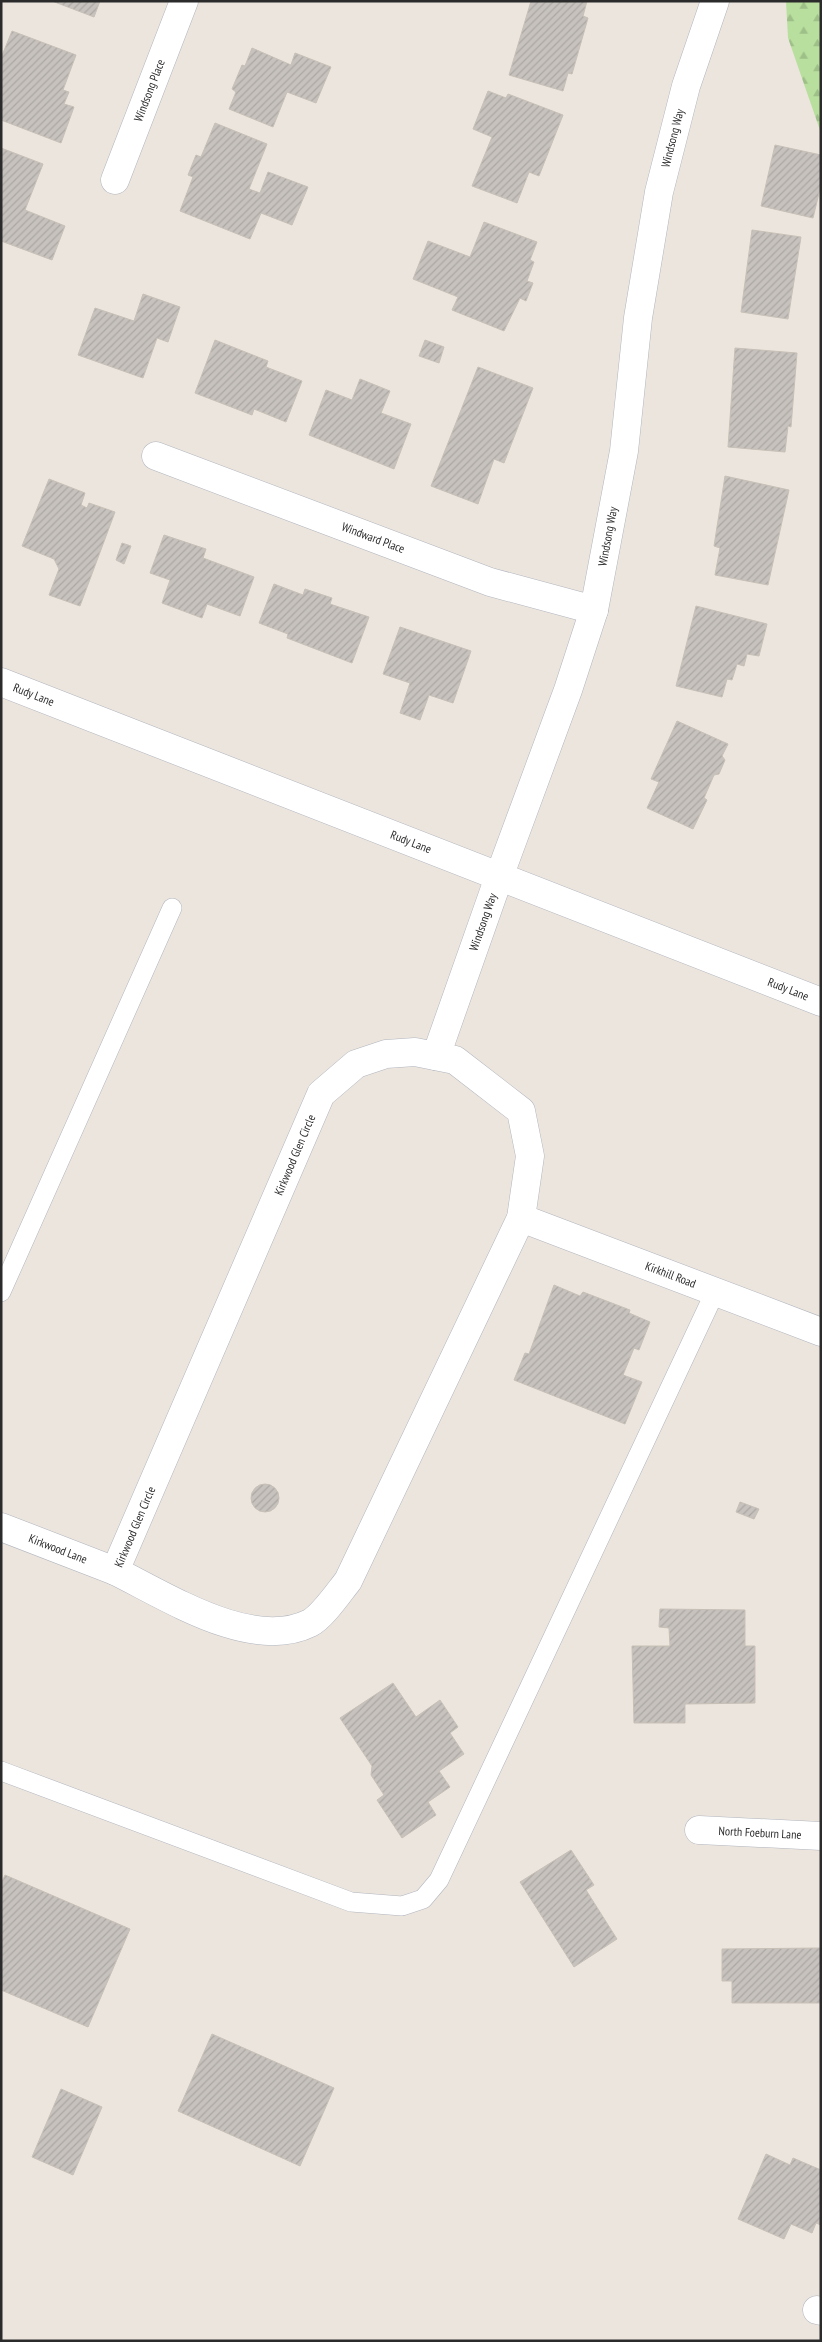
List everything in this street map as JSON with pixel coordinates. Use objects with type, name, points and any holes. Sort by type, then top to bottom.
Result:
[{"type":"street","name":"Windsong Place","points":[[115,180],[184,1]]},
{"type":"street","name":"Windsong Way","points":[[436,1056],[568,690],[594,610],[622,461],[638,318],[659,192],[686,86],[715,1]]},
{"type":"street","name":"Windward Place","points":[[156,456],[490,582],[594,610]]},
{"type":"street","name":"Rudy Lane","points":[[1,682],[309,800],[499,877],[821,1002]]},
{"type":"street","name":"Kirkwood Glen Circle","points":[[414,1052],[436,1056],[455,1060],[521,1111],[530,1156],[521,1218],[348,1581],[312,1622],[287,1632],[256,1631],[223,1623],[115,1571],[321,1094],[356,1064],[386,1054],[414,1052]]},
{"type":"street","name":"Kirkhill Road","points":[[521,1218],[821,1332]]},
{"type":"street","name":"Kirkwood Lane","points":[[1,1527],[115,1571]]},
{"type":"street","name":"North Foeburn Lane","points":[[699,1830],[821,1836]]},
{"type":"lane","points":[[1,1292],[172,908]]},
{"type":"lane","points":[[1,1772],[351,1902],[402,1906],[423,1899],[439,1880],[715,1292]]},
{"type":"green space","points":[[786,1],[821,1],[821,133],[788,38]]},
{"type":"building","points":[[52,1],[100,1],[94,17]]},
{"type":"building","points":[[531,1],[587,1],[583,16],[588,18],[572,74],[568,73],[563,91],[509,75]]},
{"type":"building","points":[[12,31],[76,55],[63,90],[69,92],[64,104],[74,107],[61,143],[1,120],[1,58]]},
{"type":"building","points":[[252,48],[291,65],[295,53],[331,67],[316,103],[287,92],[273,127],[229,109],[236,92],[232,89],[242,65],[245,66]]},
{"type":"building","points":[[488,91],[506,98],[508,94],[563,115],[539,176],[529,172],[517,203],[472,186],[492,137],[473,129]]},
{"type":"building","points":[[215,123],[267,144],[249,189],[260,193],[268,172],[308,187],[292,225],[261,213],[250,239],[180,211],[193,177],[188,175],[196,155],[201,157]]},
{"type":"building","points":[[775,145],[821,155],[821,185],[813,218],[761,206]]},
{"type":"building","points":[[1,148],[43,164],[25,210],[65,226],[52,260],[1,241]]},
{"type":"building","points":[[484,222],[537,242],[530,260],[534,262],[527,281],[533,283],[526,301],[520,298],[504,331],[452,310],[458,297],[413,279],[428,241],[470,257]]},
{"type":"building","points":[[752,230],[801,237],[788,319],[741,312]]},
{"type":"building","points":[[143,294],[180,307],[168,342],[157,338],[143,378],[78,355],[95,308],[134,321]]},
{"type":"building","points":[[215,340],[268,361],[266,367],[302,381],[286,422],[254,409],[252,415],[195,393]]},
{"type":"building","points":[[425,340],[444,347],[439,363],[419,356]]},
{"type":"building","points":[[735,348],[797,353],[791,427],[788,426],[785,452],[728,447]]},
{"type":"building","points":[[478,367],[533,388],[504,463],[494,459],[478,504],[431,486]]},
{"type":"building","points":[[360,379],[390,391],[381,413],[411,424],[394,469],[309,435],[326,390],[352,400]]},
{"type":"building","points":[[725,476],[789,490],[768,585],[715,575],[720,548],[714,546]]},
{"type":"building","points":[[49,479],[85,493],[81,505],[87,508],[89,503],[115,512],[80,606],[49,595],[59,569],[54,559],[22,546]]},
{"type":"building","points":[[164,535],[206,549],[203,558],[254,577],[240,616],[207,604],[202,618],[162,603],[170,580],[150,573]]},
{"type":"building","points":[[122,543],[131,546],[124,564],[116,560]]},
{"type":"building","points":[[274,584],[303,595],[305,589],[332,598],[330,604],[369,617],[352,663],[287,638],[288,634],[259,623]]},
{"type":"building","points":[[696,606],[767,624],[759,656],[747,654],[744,666],[737,664],[732,680],[727,679],[722,697],[676,686]]},
{"type":"building","points":[[400,627],[471,651],[453,703],[429,695],[420,720],[400,713],[410,683],[383,674]]},
{"type":"building","points":[[677,721],[728,744],[722,756],[725,760],[719,774],[714,775],[704,798],[707,800],[693,829],[647,808],[659,782],[651,779]]},
{"type":"building","points":[[554,1285],[580,1296],[583,1292],[630,1310],[629,1313],[650,1322],[639,1350],[634,1348],[623,1375],[642,1382],[625,1424],[514,1380],[525,1353],[529,1354]]},
{"type":"building","points":[[265,1484],[275,1488],[279,1498],[275,1508],[265,1512],[255,1508],[251,1498],[255,1488]]},
{"type":"building","points":[[740,1502],[759,1509],[754,1519],[736,1512]]},
{"type":"building","points":[[660,1609],[745,1610],[745,1646],[755,1646],[755,1703],[685,1704],[685,1723],[634,1723],[632,1646],[670,1646],[669,1628],[659,1627]]},
{"type":"building","points":[[393,1683],[416,1717],[440,1700],[458,1727],[450,1733],[464,1754],[439,1771],[450,1787],[428,1802],[436,1815],[402,1838],[377,1800],[384,1795],[371,1775],[372,1766],[340,1718]]},
{"type":"building","points":[[571,1850],[594,1885],[586,1890],[617,1939],[574,1967],[520,1882]]},
{"type":"building","points":[[5,1875],[130,1929],[88,2027],[1,1990],[1,1884]]},
{"type":"building","points":[[821,1948],[821,2003],[732,2003],[732,1981],[722,1981],[722,1949]]},
{"type":"building","points":[[212,2034],[334,2088],[300,2166],[178,2111]]},
{"type":"building","points":[[61,2089],[102,2107],[73,2175],[32,2157]]},
{"type":"building","points":[[766,2154],[790,2165],[793,2158],[821,2170],[821,2225],[816,2223],[812,2233],[791,2224],[784,2239],[738,2219]]}]
